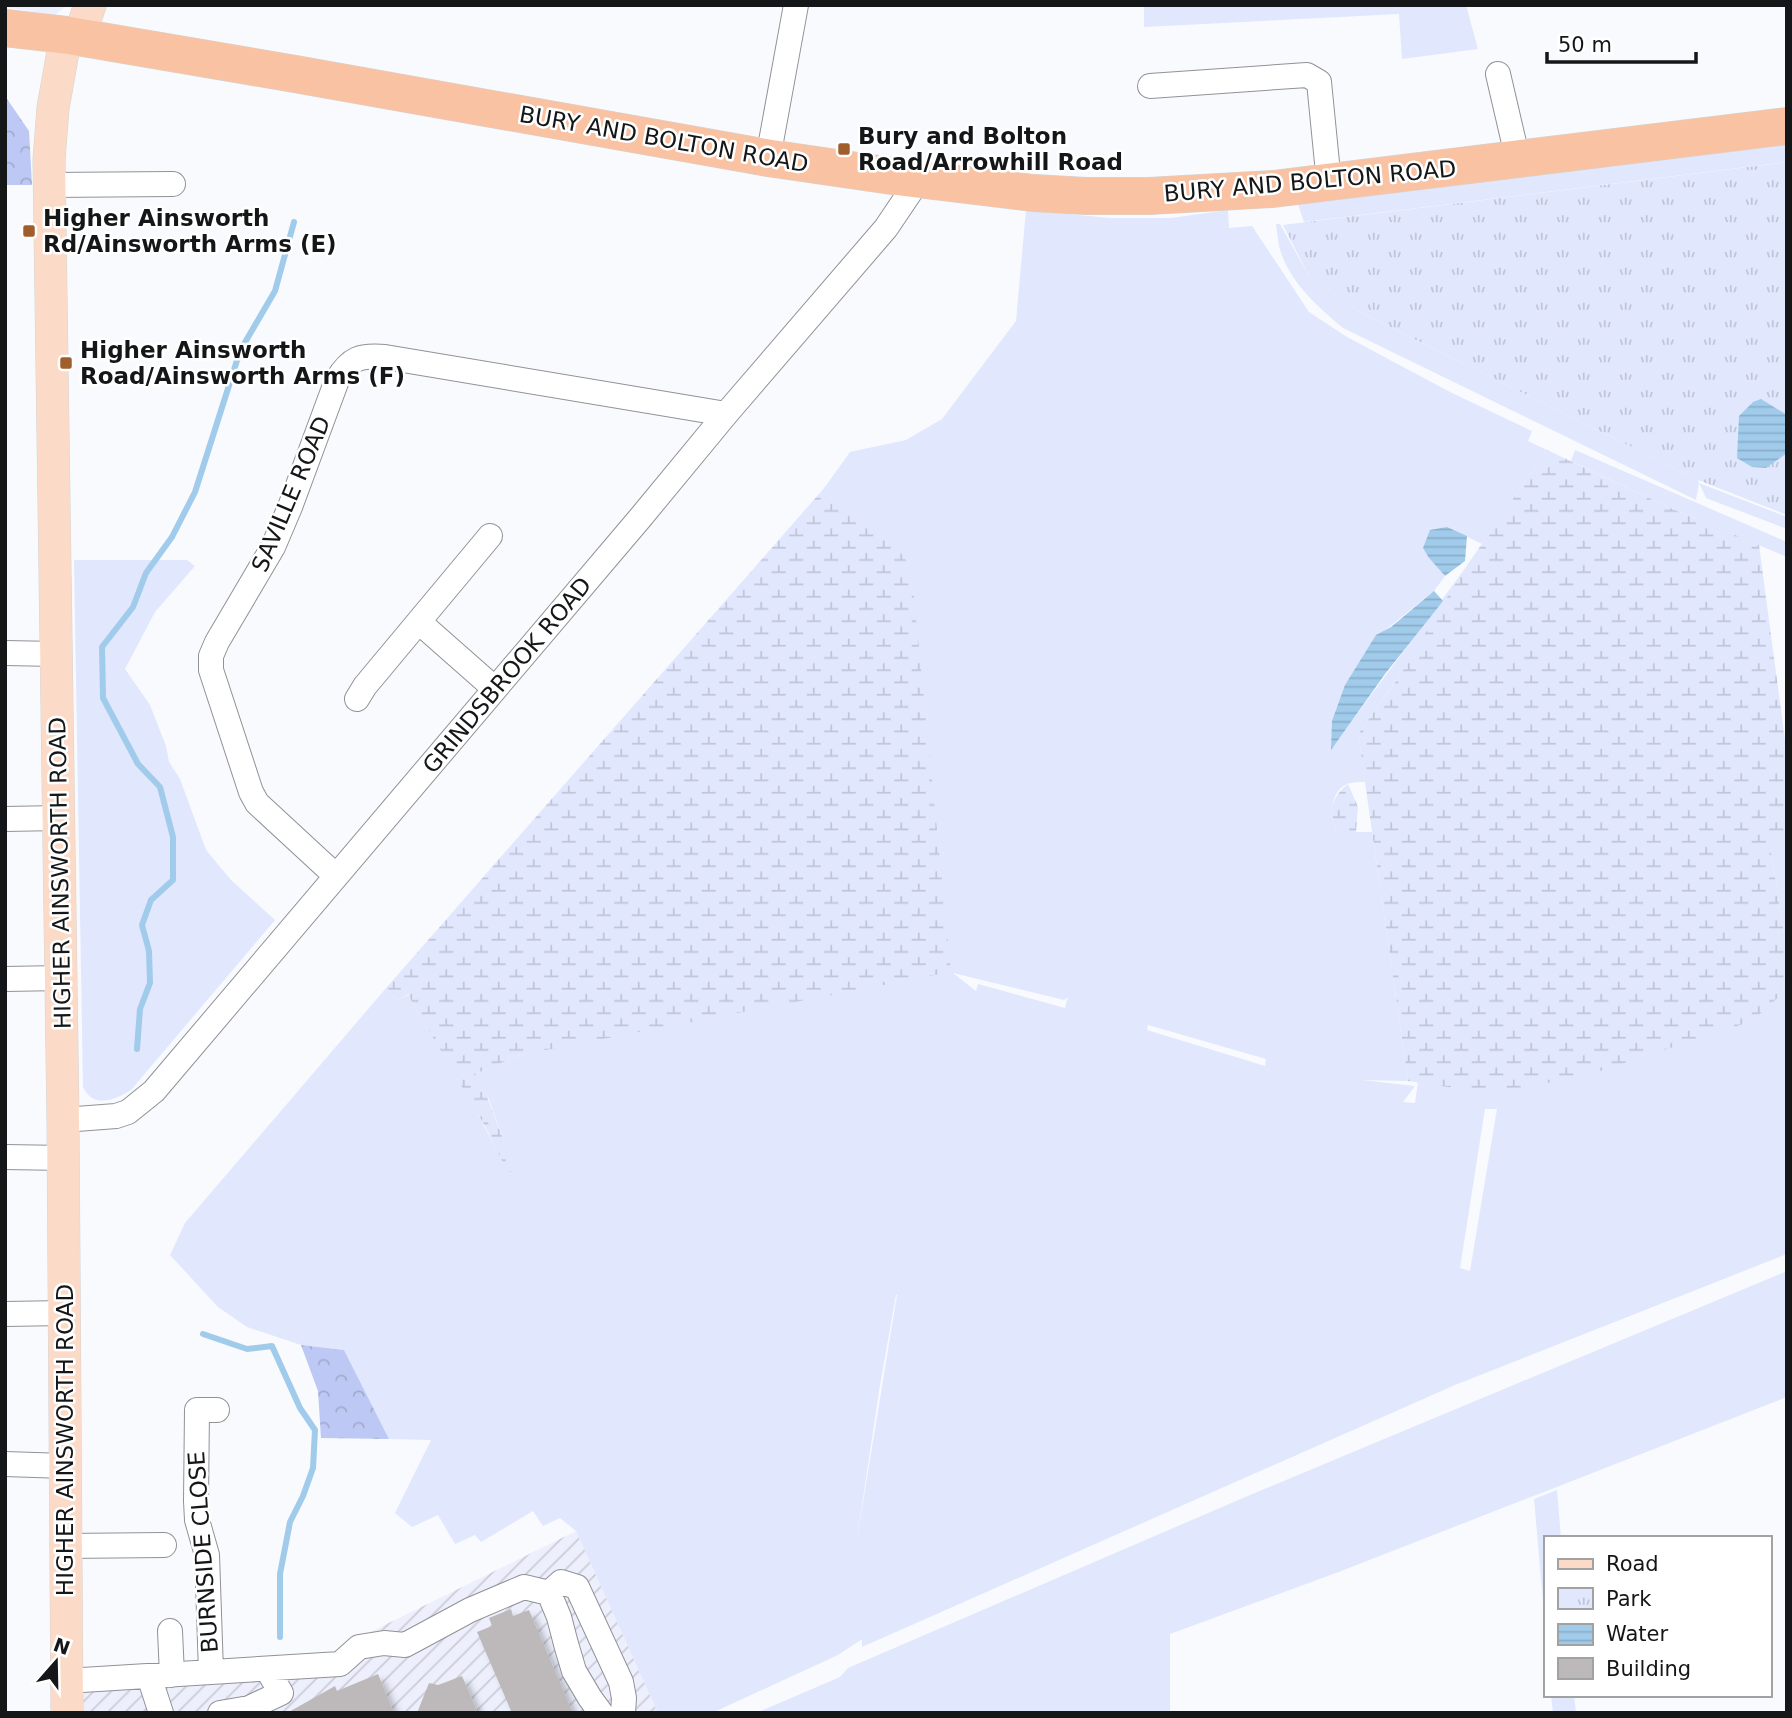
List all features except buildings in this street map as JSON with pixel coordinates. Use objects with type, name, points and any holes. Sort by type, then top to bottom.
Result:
[{"type":"highway","name":"BURY AND BOLTON ROAD","points":[[5,28],[78,26],[308,77],[768,158],[1033,193],[1086,196],[1149,196],[1273,189],[1787,126]]},
{"type":"main road","name":"HIGHER AINSWORTH ROAD","points":[[67,1713],[64,1120],[49,160],[53,108],[78,26]]},
{"type":"street","points":[[768,158],[796,5]]},
{"type":"street","points":[[1498,74],[1518,160]]},
{"type":"street","points":[[1150,86],[1307,75],[1319,82],[1329,183]]},
{"type":"street","name":"GRINDSBROOK ROAD","points":[[64,1120],[116,1116],[128,1112],[139,1105],[162,1080],[887,228],[919,179]]},
{"type":"street","points":[[49,185],[173,184]]},
{"type":"street","name":"SAVILLE ROAD","points":[[336,876],[257,803],[211,670],[211,656],[273,547],[337,380],[345,367],[356,359],[385,357],[726,414]]},
{"type":"street","points":[[357,699],[490,536]]},
{"type":"street","points":[[419,622],[495,689]]},
{"type":"street","points":[[5,653],[57,654]]},
{"type":"street","points":[[5,819],[59,818]]},
{"type":"street","points":[[5,979],[62,978]]},
{"type":"street","points":[[5,1157],[64,1158]]},
{"type":"street","points":[[5,1314],[64,1313]]},
{"type":"street","name":"BURNSIDE CLOSE","points":[[211,1672],[206,1555],[195,1501],[197,1410],[217,1410]]},
{"type":"street","points":[[5,1464],[65,1466]]},
{"type":"street","points":[[65,1546],[164,1545]]},
{"type":"street","points":[[549,1593],[561,1582],[577,1587],[621,1682],[623,1713]]},
{"type":"street","points":[[66,1681],[340,1664],[359,1647],[384,1643],[405,1645],[470,1610],[524,1587],[549,1593]]},
{"type":"street","points":[[549,1593],[559,1617],[574,1671],[601,1713]]},
{"type":"street","points":[[161,1713],[161,1675],[170,1631]]},
{"type":"street","points":[[220,1713],[249,1709],[281,1693],[267,1669]]},
{"type":"shaded area","points":[[5,5],[67,5],[55,15]]},
{"type":"shaded area","points":[[576,1531],[658,1713],[81,1713],[81,1688],[348,1676],[350,1642]]},
{"type":"green space","points":[[1144,5],[1466,5],[1478,49],[1402,59],[1399,14],[1144,27]]},
{"type":"green space","points":[[5,96],[29,131],[32,185],[5,185]]},
{"type":"green space","points":[[1787,144],[1787,162],[1304,222],[1298,204]]},
{"type":"green space","points":[[1787,162],[1787,515],[1698,480],[1362,313],[1309,276],[1283,225]]},
{"type":"green space","points":[[1026,210],[1110,218],[1171,218],[1228,210],[1229,228],[1252,226],[1309,312],[1347,337],[1450,392],[1532,431],[1528,441],[1547,450],[1482,544],[1447,527],[1429,558],[1445,576],[1434,591],[1374,639],[1331,749],[1461,574],[1466,583],[1358,734],[1365,782],[1347,784],[1334,799],[1336,832],[1372,832],[1408,1081],[1362,1080],[1415,1086],[1403,1102],[1415,1103],[1418,1082],[1782,994],[1787,965],[1787,1254],[1455,1385],[862,1647],[862,1639],[838,1655],[712,1713],[658,1713],[576,1531],[560,1518],[543,1526],[533,1511],[481,1542],[475,1535],[455,1544],[438,1515],[412,1527],[395,1513],[431,1440],[389,1439],[344,1350],[301,1345],[247,1327],[218,1307],[170,1255],[185,1223],[387,987],[396,1001],[408,995],[433,1037],[475,1074],[520,1055],[908,563],[825,487],[850,452],[906,440],[942,419],[1016,321]],"holes":[[[953,973],[1064,1000],[1068,997],[1065,1008],[978,984],[976,991]],[[1148,1025],[1266,1059],[1265,1066],[1147,1030]],[[488,1097],[514,1169],[509,1173],[474,1107]],[[1485,1109],[1497,1109],[1470,1271],[1460,1268]],[[897,1295],[856,1545],[880,1385]]]},
{"type":"green space","points":[[1276,224],[1280,224],[1309,276],[1362,313],[1698,480],[1696,500],[1343,328],[1296,282],[1283,259]]},
{"type":"green space","points":[[1547,450],[1668,507],[1759,545],[1787,755],[1787,832],[1771,851],[1787,954],[1782,994],[1752,1021],[1582,1077],[1488,1093],[1408,1081],[1358,734],[1399,677],[1461,574]]},
{"type":"green space","points":[[1575,450],[1787,542],[1787,557],[1668,507],[1571,461]]},
{"type":"green space","points":[[1699,483],[1787,517],[1787,529],[1706,498]]},
{"type":"green space","points":[[825,487],[896,547],[908,563],[912,578],[951,972],[520,1055],[475,1074],[487,1097],[515,1170],[508,1173],[486,1128],[408,995],[410,993],[396,1001],[387,987]]},
{"type":"green space","points":[[74,560],[187,560],[195,566],[155,612],[125,669],[150,705],[166,746],[169,762],[180,779],[206,850],[231,880],[275,920],[131,1090],[105,1100],[92,1098],[83,1087]]},
{"type":"green space","points":[[1348,784],[1358,807],[1356,832],[1352,834],[1336,832],[1333,812],[1337,795]]},
{"type":"green space","points":[[1787,832],[1787,954],[1771,851]]},
{"type":"green space","points":[[1787,1271],[1787,1397],[1336,1573],[1170,1634],[1170,1713],[756,1713],[840,1677],[848,1668],[1250,1495]]},
{"type":"green space","points":[[301,1345],[344,1350],[389,1439],[321,1438],[318,1391]]},
{"type":"green space","points":[[1557,1490],[1561,1536],[1544,1536],[1544,1613],[1534,1499]]},
{"type":"green space","points":[[1551,1697],[1574,1697],[1576,1713],[1553,1713]]},
{"type":"water","points":[[1761,399],[1787,415],[1787,453],[1766,468],[1752,467],[1737,458],[1739,416],[1753,402]]},
{"type":"water","points":[[1447,527],[1467,536],[1465,561],[1445,576],[1423,548],[1430,530]]},
{"type":"water","points":[[1434,591],[1443,601],[1385,674],[1331,750],[1332,721],[1345,685],[1376,635],[1391,627]]},
{"type":"waterway","points":[[137,1049],[140,1009],[150,983],[149,951],[142,925],[151,900],[173,880],[173,837],[160,787],[138,764],[103,698],[102,647],[133,607],[146,573],[172,537],[195,492],[240,351],[275,291],[294,222]]},
{"type":"waterway","points":[[203,1334],[247,1349],[272,1346],[300,1408],[315,1430],[313,1468],[290,1522],[280,1574],[280,1637]]},
{"type":"place","name":"Bury and Bolton Road/Arrowhill Road","points":[[844,149]]},
{"type":"place","name":"Higher Ainsworth Rd/Ainsworth Arms (E)","points":[[29,231]]},
{"type":"place","name":"Higher Ainsworth Road/Ainsworth Arms (F)","points":[[66,363]]}]
